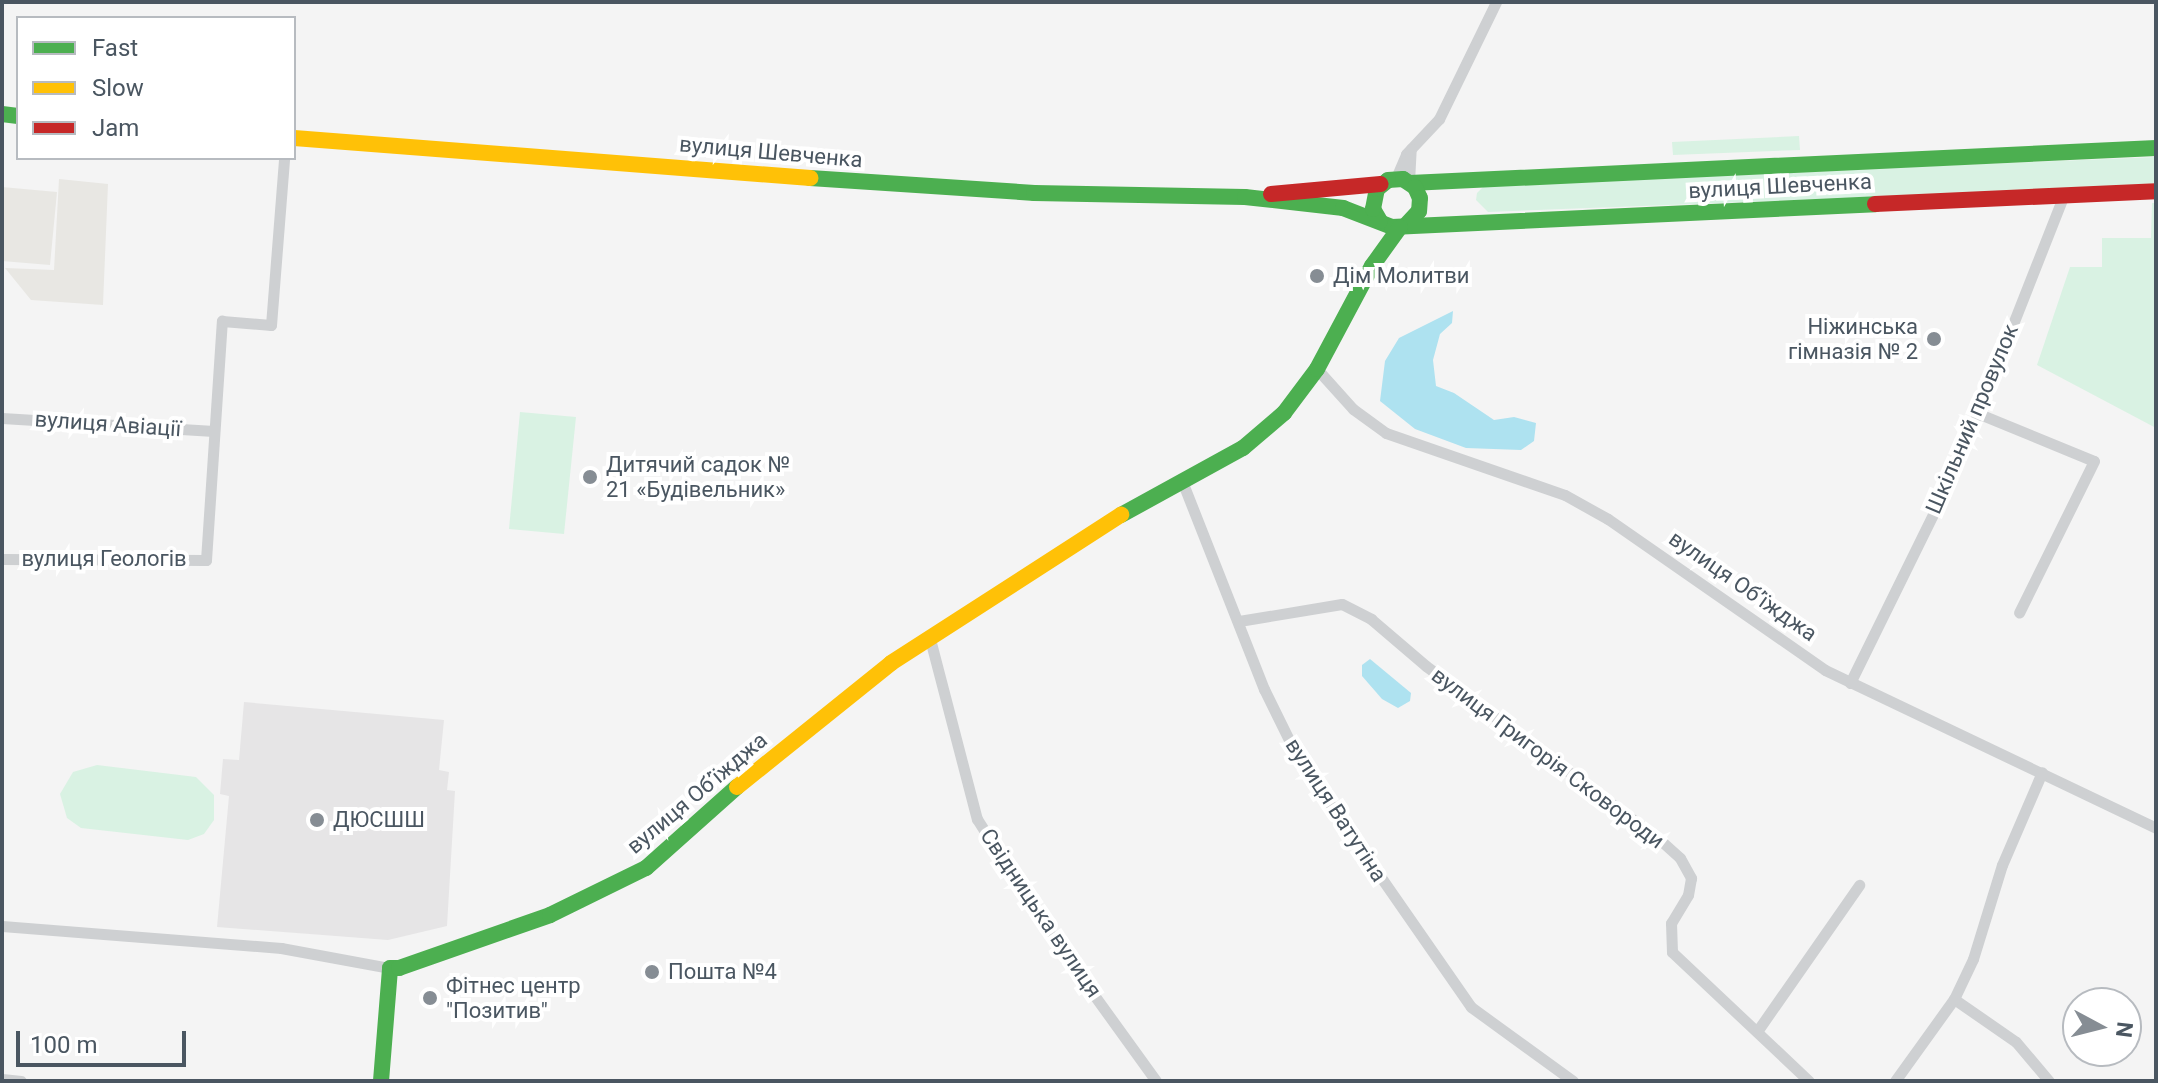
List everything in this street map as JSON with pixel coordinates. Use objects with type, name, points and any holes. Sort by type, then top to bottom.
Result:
[{"type":"main road","name":"вулиця Шевченка","points":[[296,138],[923,187],[1245,197],[1343,208],[1380,221]]},
{"type":"main road","name":"вулиця Шевченка","points":[[1245,197],[1399,182],[2156,148]]},
{"type":"main road","points":[[1399,182],[1418,192],[1421,205],[1416,217],[1403,226],[1380,221],[1372,202],[1399,182]]},
{"type":"main road","name":"вулиця Шевченка","points":[[1403,226],[2156,191]]},
{"type":"main road","name":"вулиця Обʼїжджа","points":[[1372,266],[1380,221]]},
{"type":"main road","name":"вулиця Обʼїжджа","points":[[390,968],[399,968],[517,928],[612,887],[646,868],[834,706],[891,663],[1125,512],[1261,434],[1284,413],[1317,369],[1372,266],[1403,226]]},
{"type":"main road","points":[[381,1081],[390,968]]},
{"type":"street","points":[[1399,182],[1411,149],[1439,119],[1496,2]]},
{"type":"street","points":[[214,431],[222,321],[271,325],[284,160]]},
{"type":"street","name":"Шкільний провулок","points":[[1850,683],[1959,461],[2064,194]]},
{"type":"street","name":"вулиця Обʼїжджа","points":[[1317,369],[1353,409],[1386,433],[1525,479],[1583,504],[1776,639],[1850,683],[2156,828]]},
{"type":"street","points":[[1977,413],[2094,461],[2019,613]]},
{"type":"street","name":"вулиця Авіації","points":[[2,418],[214,431]]},
{"type":"street","name":"вулиця Геологів","points":[[2,559],[206,560],[214,431]]},
{"type":"street","name":"вулиця Ватутіна","points":[[1182,481],[1264,689],[1298,758],[1471,1007],[1573,1081]]},
{"type":"street","name":"вулиця Григорія Сковороди","points":[[1239,621],[1342,604],[1371,619],[1438,675],[1629,816],[1680,858],[1691,878],[1688,895],[1671,923],[1672,952],[1689,972],[1758,1030],[1809,1081]]},
{"type":"street","name":"Свідницька вулиця","points":[[930,639],[977,819],[1050,934],[1156,1081]]},
{"type":"street","points":[[1895,1081],[1954,999],[1973,959],[2002,865],[2042,772]]},
{"type":"street","points":[[1758,1030],[1859,885]]},
{"type":"street","name":"вулиця Обʼїжджа","points":[[2,926],[281,948],[390,968]]},
{"type":"street","points":[[1954,999],[2016,1042],[2049,1081]]},
{"type":"street","points":[[2,1079],[21,1081]]},
{"type":"shaded area","points":[[59,179],[108,184],[103,305],[31,300],[5,268],[54,270]]},
{"type":"shaded area","points":[[2,187],[57,192],[50,265],[2,261]]},
{"type":"shaded area","points":[[244,702],[444,720],[439,770],[449,772],[447,790],[455,791],[447,926],[388,940],[217,927],[229,796],[220,794],[223,759],[239,760]]},
{"type":"green space","points":[[1799,136],[1800,150],[1673,155],[1672,142]]},
{"type":"green space","points":[[2156,157],[2156,186],[1488,212],[1476,200],[1477,193],[1486,184]]},
{"type":"green space","points":[[2152,203],[2156,203],[2156,428],[2037,365],[2070,267],[2102,267],[2102,238],[2151,238]]},
{"type":"green space","points":[[520,412],[576,417],[564,534],[509,529]]},
{"type":"green space","points":[[97,765],[196,777],[214,795],[214,820],[204,834],[188,840],[81,828],[67,818],[60,794],[73,772]]},
{"type":"water","points":[[1453,311],[1452,323],[1440,334],[1433,360],[1436,386],[1454,393],[1494,420],[1514,417],[1536,423],[1534,441],[1521,450],[1466,448],[1415,429],[1380,401],[1385,361],[1399,338]]},
{"type":"water","points":[[1370,659],[1411,693],[1410,701],[1398,708],[1382,699],[1362,676],[1362,665]]},
{"type":"traffic: fast","points":[[2,114],[16,116]]},
{"type":"traffic: fast","points":[[1410,183],[2156,148]]},
{"type":"traffic: fast","points":[[810,178],[1034,193],[1245,197],[1343,208],[1392,227],[1875,204]]},
{"type":"traffic: fast","points":[[1380,221],[1373,209],[1377,189],[1388,180],[1403,179],[1415,187],[1420,198],[1419,211],[1406,225]]},
{"type":"traffic: fast","points":[[1121,515],[1243,448],[1284,413],[1317,369],[1372,266],[1400,227]]},
{"type":"traffic: fast","points":[[381,1081],[390,968],[399,968],[550,915],[646,868],[737,787]]},
{"type":"traffic: slow","points":[[296,138],[810,178]]},
{"type":"traffic: slow","points":[[737,787],[891,663],[1121,515]]},
{"type":"traffic: jam","points":[[1271,194],[1381,184]]},
{"type":"traffic: jam","points":[[1875,204],[2156,191]]},
{"type":"place","name":"Дім Молитви","points":[[1317,276]]},
{"type":"place","name":"Ніжинська гімназія № 2","points":[[1934,339]]},
{"type":"place","name":"Дитячий садок № 21 «Будівельник»","points":[[590,477]]},
{"type":"place","name":"ДЮСШШ","points":[[317,820]]},
{"type":"place","name":"Пошта №4","points":[[652,972]]},
{"type":"place","name":"Фітнес центр \"Позитив\"","points":[[430,998]]}]
